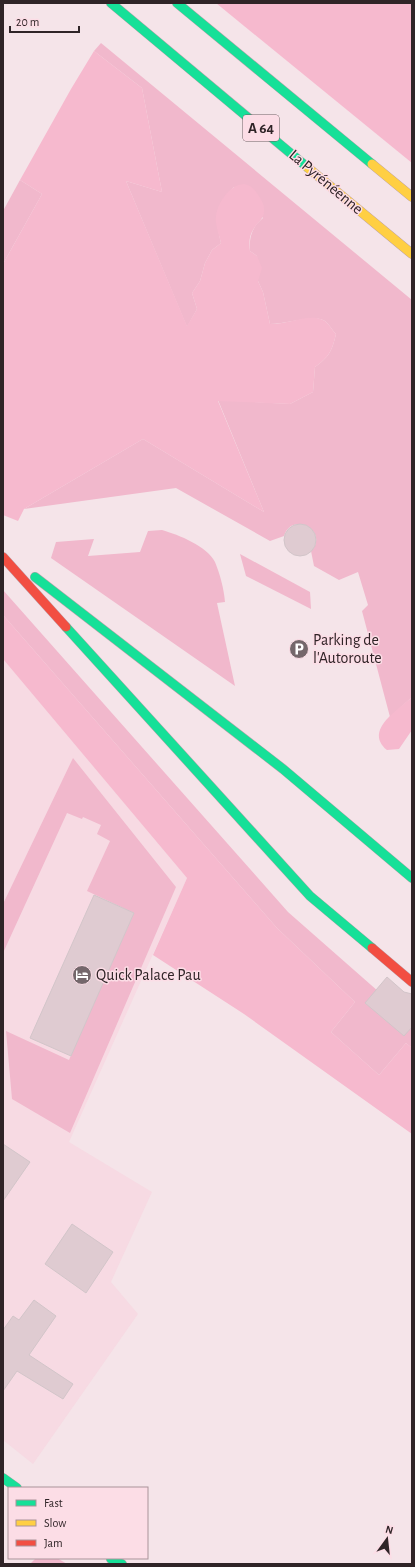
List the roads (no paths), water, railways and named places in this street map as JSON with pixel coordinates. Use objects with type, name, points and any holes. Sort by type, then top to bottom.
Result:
[{"type":"main road","name":"La Pyrénéenne","points":[[111,3],[412,254]]},
{"type":"main road","name":"A 64","points":[[178,3],[412,196]]},
{"type":"main road","points":[[3,553],[283,769],[412,878]]},
{"type":"main road","points":[[3,557],[310,896],[412,982]]},
{"type":"main road","points":[[3,1478],[16,1487]]},
{"type":"main road","points":[[113,1560],[122,1564]]},
{"type":"place","name":"Parking de l'Autoroute","points":[[299,649]]},
{"type":"place","name":"Quick Palace Pau","points":[[82,975]]}]
